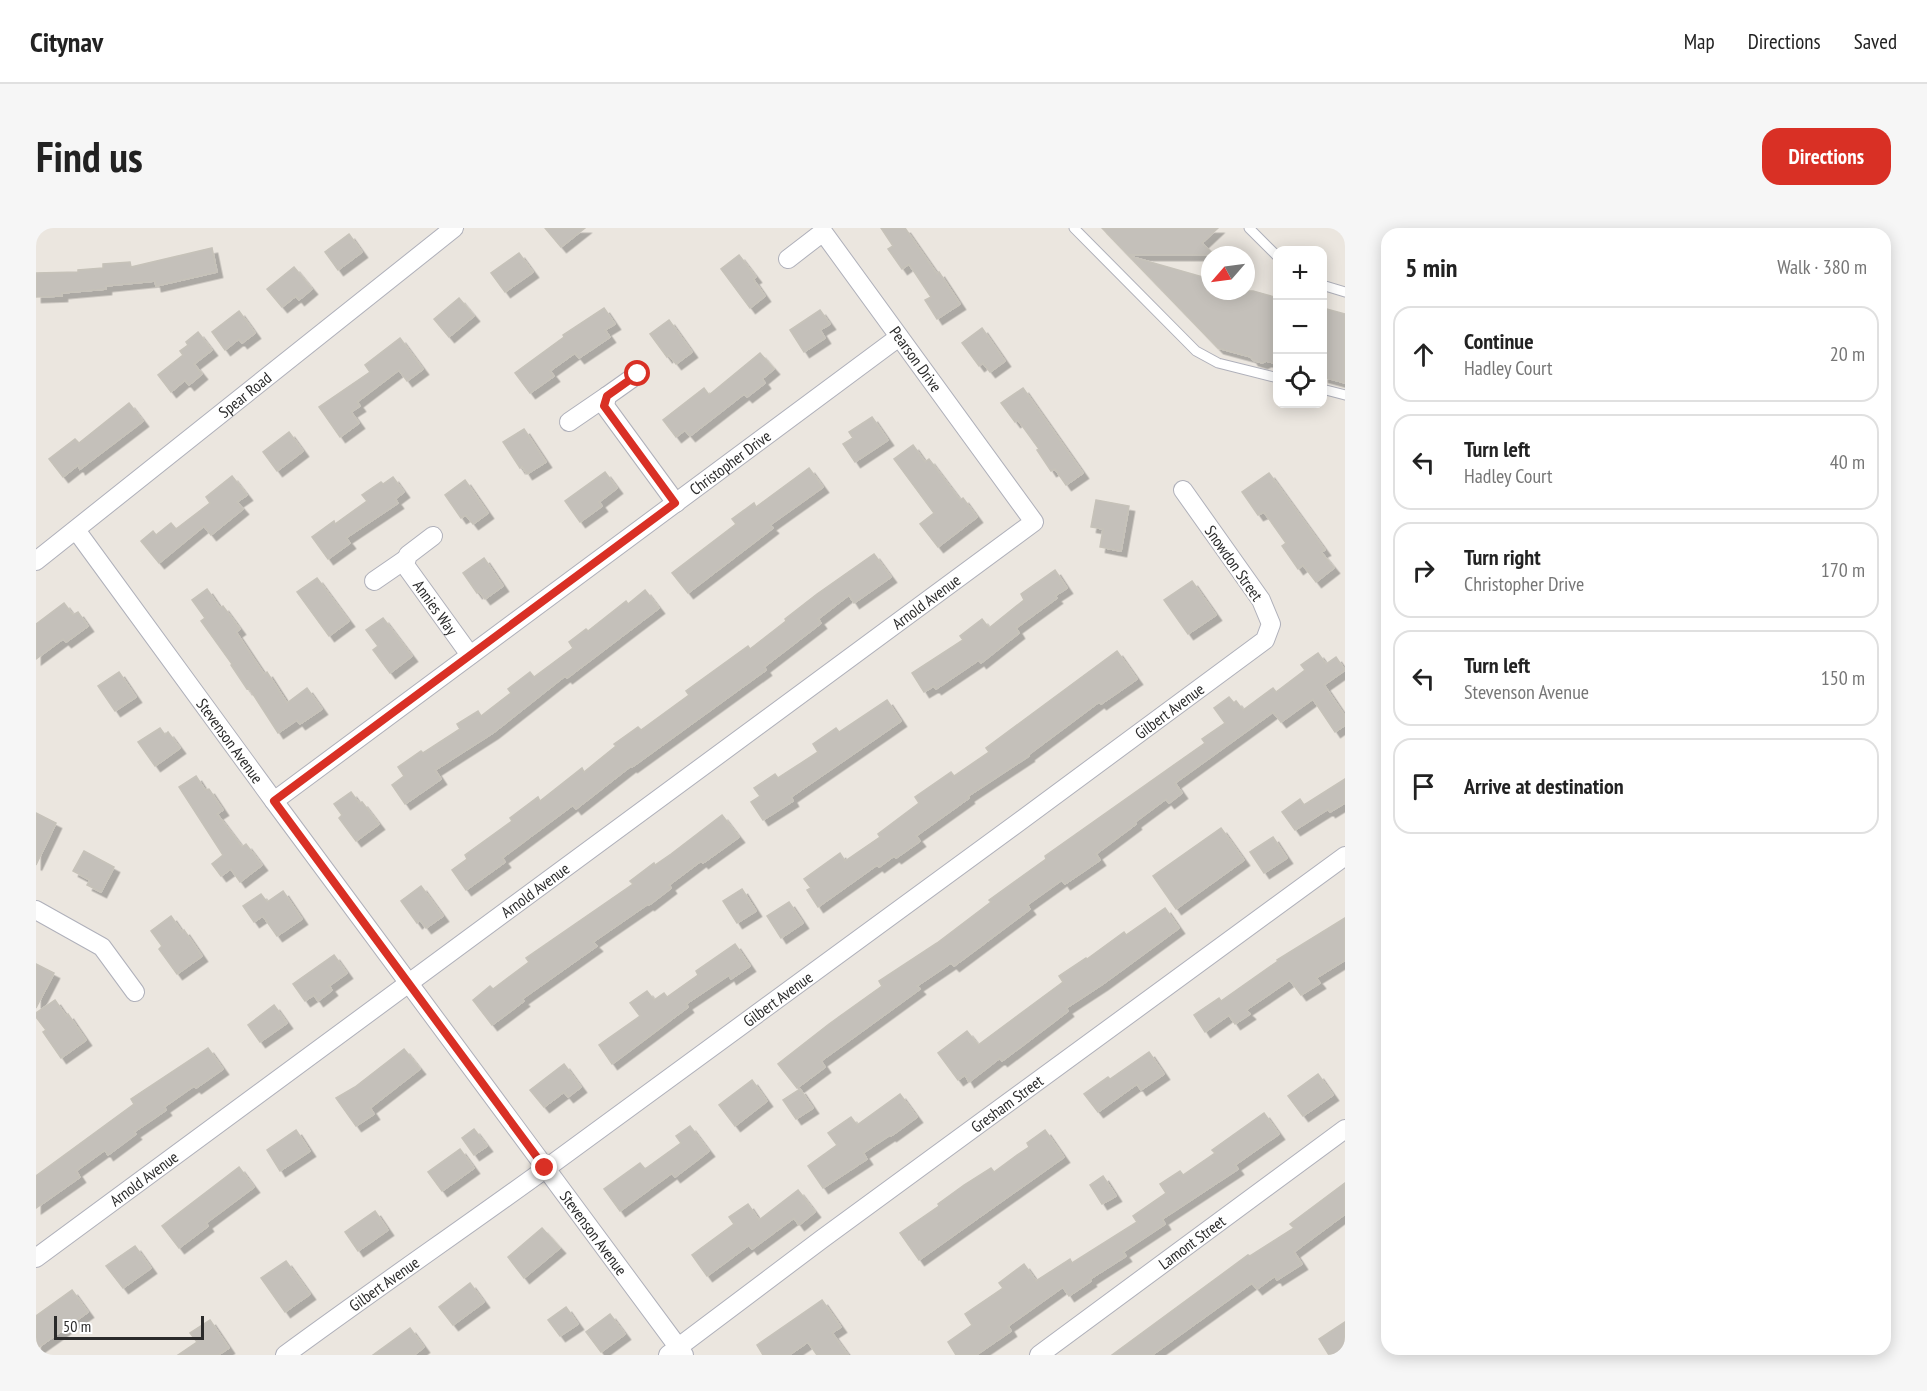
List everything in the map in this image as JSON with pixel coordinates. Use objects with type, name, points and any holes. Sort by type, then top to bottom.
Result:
[{"type":"street","name":"Spear Road","points":[[36,561],[454,228]]},
{"type":"street","name":"Pearson Drive","points":[[788,259],[823,232],[1034,522]]},
{"type":"street","name":"Christopher Drive","points":[[274,801],[899,337]]},
{"type":"street","points":[[569,422],[638,374]]},
{"type":"street","points":[[607,396],[604,404],[606,410],[675,503]]},
{"type":"street","name":"Snowdon Street","points":[[1183,490],[1261,600],[1271,624],[1265,640]]},
{"type":"street","name":"Arnold Avenue","points":[[36,1258],[1034,522]]},
{"type":"street","name":"Stevenson Avenue","points":[[76,530],[545,1168],[677,1352]]},
{"type":"street","points":[[374,581],[406,559],[433,536]]},
{"type":"street","name":"Annies Way","points":[[406,559],[406,567],[470,655]]},
{"type":"street","name":"Gilbert Avenue","points":[[285,1355],[1023,820],[1265,640]]},
{"type":"street","name":"Gresham Street","points":[[677,1352],[822,1239],[1345,856]]},
{"type":"street","points":[[36,910],[102,947],[135,992]]},
{"type":"street","name":"Lamont Street","points":[[1039,1355],[1345,1129]]},
{"type":"lane","points":[[1074,228],[1197,351],[1218,363],[1273,377]]},
{"type":"lane","points":[[1249,228],[1273,252]]},
{"type":"lane","points":[[1327,286],[1345,292]]},
{"type":"lane","points":[[1327,390],[1345,394]]},
{"type":"building","points":[[545,228],[585,228],[561,247]]},
{"type":"building","points":[[881,228],[905,228],[960,304],[937,319],[925,300],[931,297],[909,264],[902,269],[888,249],[893,246]]},
{"type":"building","points":[[1102,228],[1218,228],[1202,243],[1205,246],[1201,246],[1201,255],[1128,255]]},
{"type":"building","points":[[349,234],[362,252],[338,270],[325,252]]},
{"type":"building","points":[[212,248],[217,272],[156,286],[155,281],[62,293],[62,296],[36,297],[36,273],[78,272],[78,270],[103,268],[103,264],[130,262],[131,267]]},
{"type":"building","points":[[519,253],[533,272],[505,292],[491,273]]},
{"type":"building","points":[[739,255],[756,277],[753,279],[765,296],[750,308],[721,269]]},
{"type":"building","points":[[1129,256],[1201,276],[1201,300],[1255,300],[1255,292],[1273,297],[1273,363],[1266,361],[1262,363],[1251,357],[1218,348]]},
{"type":"building","points":[[294,267],[312,289],[299,300],[296,296],[282,307],[267,289]]},
{"type":"building","points":[[459,298],[474,316],[449,337],[434,319]]},
{"type":"building","points":[[604,308],[615,324],[605,330],[610,337],[579,358],[575,353],[550,371],[554,376],[530,393],[515,373],[564,337],[563,335]]},
{"type":"building","points":[[1327,309],[1345,314],[1345,383],[1327,378]]},
{"type":"building","points":[[820,310],[830,324],[820,330],[825,338],[804,352],[790,330]]},
{"type":"building","points":[[239,311],[255,333],[242,343],[239,339],[225,350],[212,332]]},
{"type":"building","points":[[669,320],[692,352],[676,364],[669,355],[667,357],[650,334]]},
{"type":"building","points":[[982,328],[1005,361],[990,372],[983,363],[979,366],[962,343]]},
{"type":"building","points":[[198,332],[212,350],[194,364],[202,374],[189,385],[185,380],[171,392],[158,375],[183,355],[180,351],[188,345],[186,342]]},
{"type":"building","points":[[400,338],[423,369],[407,381],[399,370],[357,402],[360,406],[351,412],[359,423],[340,437],[319,407],[370,372],[365,365]]},
{"type":"building","points":[[760,353],[774,369],[762,379],[765,383],[747,397],[744,394],[690,436],[685,430],[676,437],[663,420],[704,388],[709,395]]},
{"type":"building","points":[[1023,388],[1083,473],[1066,485],[1055,469],[1051,471],[1037,450],[1039,449],[1018,420],[1015,422],[1001,403]]},
{"type":"building","points":[[129,403],[143,421],[80,469],[78,465],[63,477],[49,459],[75,439],[79,443]]},
{"type":"building","points":[[872,417],[888,440],[855,462],[843,444],[853,438],[849,432]]},
{"type":"building","points":[[524,429],[546,462],[527,474],[522,466],[520,468],[503,442]]},
{"type":"building","points":[[289,432],[303,451],[277,471],[263,452]]},
{"type":"building","points":[[913,445],[925,462],[929,459],[960,500],[963,498],[977,517],[938,547],[920,524],[934,513],[894,459]]},
{"type":"building","points":[[809,468],[823,487],[770,525],[773,528],[688,593],[672,573],[736,524],[732,519],[754,503],[756,507]]},
{"type":"building","points":[[605,472],[617,488],[599,502],[602,506],[580,522],[565,501]]},
{"type":"building","points":[[1269,473],[1325,550],[1321,552],[1334,568],[1316,582],[1303,565],[1298,569],[1282,546],[1286,543],[1264,512],[1258,515],[1242,492]]},
{"type":"building","points":[[232,476],[247,495],[237,502],[243,509],[211,535],[204,526],[159,563],[141,541],[153,531],[156,535],[171,523],[176,529],[210,503],[206,497]]},
{"type":"building","points":[[393,477],[404,492],[395,499],[398,503],[346,538],[350,543],[328,559],[312,537],[367,501],[362,495]]},
{"type":"building","points":[[465,480],[488,513],[473,524],[466,515],[461,518],[445,495]]},
{"type":"building","points":[[1096,500],[1129,506],[1121,551],[1100,547],[1103,529],[1091,527]]},
{"type":"building","points":[[874,554],[891,577],[854,603],[849,595],[818,619],[821,623],[764,667],[766,670],[631,766],[576,809],[573,805],[502,858],[505,862],[466,890],[452,870],[467,859],[465,855],[512,821],[510,818],[538,797],[540,801],[582,768],[584,772],[616,746],[614,744],[638,727],[641,730],[689,695],[686,691],[748,646],[750,649],[817,594]]},
{"type":"building","points":[[484,558],[503,586],[485,599],[479,591],[477,593],[463,573]]},
{"type":"building","points":[[1055,570],[1067,588],[1055,596],[1057,598],[1016,628],[1019,633],[981,663],[979,660],[936,689],[934,686],[924,692],[912,673],[963,640],[960,636],[982,619],[989,628],[1024,600],[1021,594]]},
{"type":"building","points":[[317,578],[349,621],[329,636],[297,592]]},
{"type":"building","points":[[1192,581],[1216,615],[1188,634],[1164,600]]},
{"type":"building","points":[[207,589],[220,608],[223,606],[240,629],[236,632],[264,674],[267,672],[287,703],[307,688],[322,709],[300,724],[297,720],[278,733],[201,621],[205,618],[192,600]]},
{"type":"building","points":[[645,590],[659,608],[567,678],[565,676],[493,733],[435,770],[441,779],[405,804],[392,785],[404,776],[398,767],[460,729],[457,724],[478,711],[481,716],[511,693],[508,689],[530,672],[534,677],[573,648],[569,642],[586,629],[588,631],[626,601],[628,604]]},
{"type":"building","points":[[64,603],[73,615],[78,612],[88,626],[66,642],[63,639],[36,659],[36,624]]},
{"type":"building","points":[[383,618],[412,656],[390,673],[373,650],[378,646],[366,630]]},
{"type":"building","points":[[1117,651],[1137,679],[1101,704],[1099,702],[1029,756],[968,796],[969,798],[916,836],[920,841],[896,858],[894,856],[879,867],[877,865],[818,907],[807,890],[811,888],[804,879],[840,853],[845,861],[880,837],[878,834],[919,803],[915,797],[951,772],[954,776],[989,752],[986,748]]},
{"type":"building","points":[[1318,653],[1326,664],[1336,657],[1345,670],[1324,685],[1345,716],[1345,725],[1335,732],[1313,699],[1281,722],[1273,712],[1175,783],[1182,793],[1169,803],[1166,799],[1135,822],[1136,824],[1096,854],[1100,860],[1065,884],[1062,880],[1027,905],[1030,909],[954,966],[951,963],[917,986],[920,989],[821,1061],[825,1067],[797,1088],[778,1064],[882,986],[879,981],[937,943],[991,902],[989,900],[1046,859],[1045,856],[1205,743],[1202,739],[1225,723],[1214,708],[1229,697],[1234,703],[1236,701],[1243,710],[1273,688],[1276,692],[1305,670],[1301,665]]},
{"type":"building","points":[[119,672],[136,697],[115,711],[98,686]]},
{"type":"building","points":[[887,700],[901,721],[791,797],[793,801],[763,820],[751,802],[760,796],[754,788],[775,774],[778,778],[818,752],[813,744],[836,728],[839,732]]},
{"type":"building","points":[[160,728],[165,735],[168,732],[180,748],[155,766],[138,742]]},
{"type":"building","points":[[196,776],[205,790],[209,789],[223,810],[217,814],[242,847],[246,844],[262,865],[240,882],[231,869],[221,876],[212,864],[223,855],[179,787]]},
{"type":"building","points":[[1345,779],[1345,803],[1330,812],[1328,809],[1295,830],[1282,812],[1300,799],[1304,805]]},
{"type":"building","points":[[351,792],[379,824],[356,841],[339,818],[342,815],[334,804]]},
{"type":"building","points":[[36,813],[56,823],[36,865]]},
{"type":"building","points":[[722,815],[739,837],[703,863],[701,861],[669,885],[671,888],[649,905],[593,942],[597,946],[522,999],[524,1001],[492,1025],[473,1000],[490,986],[493,989],[529,962],[526,958],[633,884],[630,881],[654,863],[655,865],[671,854]]},
{"type":"building","points":[[1221,828],[1244,860],[1176,909],[1153,876]]},
{"type":"building","points":[[1273,837],[1287,858],[1264,873],[1250,852]]},
{"type":"building","points":[[84,851],[114,867],[101,892],[87,885],[90,880],[73,871]]},
{"type":"building","points":[[421,886],[443,916],[426,928],[420,920],[417,923],[401,901]]},
{"type":"building","points":[[742,889],[756,911],[737,923],[723,901]]},
{"type":"building","points":[[283,891],[302,919],[277,936],[263,916],[254,922],[243,906],[261,894],[267,902]]},
{"type":"building","points":[[789,902],[803,923],[781,938],[767,916]]},
{"type":"building","points":[[1165,908],[1179,928],[1066,1008],[1068,1011],[1002,1061],[1000,1058],[969,1082],[965,1075],[958,1080],[938,1053],[967,1031],[978,1045],[1063,982],[1059,976],[1124,932],[1126,935]]},
{"type":"building","points":[[171,916],[202,956],[177,974],[159,949],[162,946],[151,931]]},
{"type":"building","points":[[1345,918],[1345,960],[1316,978],[1320,983],[1301,995],[1290,980],[1246,1010],[1250,1014],[1235,1024],[1229,1015],[1205,1032],[1194,1015],[1219,998],[1221,1001],[1277,960]]},
{"type":"building","points":[[735,944],[750,966],[731,979],[729,975],[686,1004],[688,1007],[612,1064],[599,1045],[640,1016],[630,1003],[647,991],[654,1000],[664,993],[667,997],[698,975],[696,971]]},
{"type":"building","points":[[334,955],[347,973],[329,986],[332,990],[318,1001],[314,995],[305,1001],[293,984]]},
{"type":"building","points":[[36,964],[54,973],[36,1008]]},
{"type":"building","points":[[55,1000],[86,1040],[61,1058],[43,1032],[46,1030],[36,1017],[36,1013]]},
{"type":"building","points":[[274,1005],[287,1023],[260,1042],[248,1025]]},
{"type":"building","points":[[208,1048],[223,1069],[164,1107],[166,1110],[134,1132],[136,1134],[108,1155],[105,1150],[76,1171],[80,1177],[36,1208],[36,1176],[134,1104],[131,1099]]},
{"type":"building","points":[[404,1049],[420,1069],[370,1108],[374,1114],[356,1126],[336,1098],[355,1087]]},
{"type":"building","points":[[1149,1052],[1164,1074],[1141,1090],[1137,1084],[1098,1112],[1084,1094]]},
{"type":"building","points":[[564,1064],[581,1087],[568,1097],[564,1092],[544,1107],[530,1090]]},
{"type":"building","points":[[1318,1074],[1333,1095],[1303,1116],[1288,1096]]},
{"type":"building","points":[[752,1080],[767,1101],[735,1126],[719,1105]]},
{"type":"building","points":[[800,1089],[813,1108],[796,1119],[783,1100]]},
{"type":"building","points":[[900,1094],[917,1117],[863,1153],[867,1159],[823,1188],[808,1166],[837,1145],[828,1133],[851,1117],[857,1125]]},
{"type":"building","points":[[1264,1113],[1279,1134],[1235,1165],[1238,1169],[1162,1219],[1165,1224],[1123,1252],[1126,1256],[1090,1279],[1091,1281],[1069,1296],[1063,1287],[1008,1326],[1011,1331],[976,1355],[956,1355],[948,1342],[972,1325],[965,1314],[1003,1288],[999,1283],[1024,1264],[1036,1281],[1070,1259],[1072,1263],[1137,1222],[1133,1216],[1166,1193],[1160,1184],[1180,1171],[1183,1175],[1215,1153],[1212,1150]]},
{"type":"building","points":[[690,1126],[709,1151],[675,1177],[672,1173],[620,1211],[604,1189],[640,1163],[645,1169],[681,1143],[676,1136]]},
{"type":"building","points":[[474,1129],[487,1146],[474,1155],[462,1138]]},
{"type":"building","points":[[296,1130],[310,1151],[280,1171],[267,1150]]},
{"type":"building","points":[[1045,1130],[1064,1157],[919,1260],[900,1233],[964,1185],[991,1168],[994,1172],[1029,1147],[1027,1143]]},
{"type":"building","points":[[460,1149],[474,1168],[442,1191],[428,1172]]},
{"type":"building","points":[[239,1167],[254,1187],[206,1223],[208,1226],[179,1248],[162,1226]]},
{"type":"building","points":[[1103,1176],[1116,1196],[1102,1204],[1090,1185]]},
{"type":"building","points":[[1345,1183],[1345,1214],[1294,1252],[1302,1264],[1277,1280],[1275,1276],[1257,1289],[1252,1283],[1152,1355],[1112,1355],[1248,1255],[1250,1256],[1294,1228],[1290,1224]]},
{"type":"building","points":[[798,1190],[815,1212],[799,1225],[794,1218],[752,1249],[749,1245],[707,1276],[692,1255],[734,1224],[729,1217],[748,1204],[759,1220]]},
{"type":"building","points":[[375,1211],[388,1230],[358,1251],[345,1232]]},
{"type":"building","points":[[542,1228],[560,1248],[524,1278],[508,1257]]},
{"type":"building","points":[[135,1246],[151,1268],[123,1288],[106,1266]]},
{"type":"building","points":[[286,1261],[310,1294],[285,1312],[261,1278]]},
{"type":"building","points":[[470,1283],[484,1302],[453,1325],[439,1307]]},
{"type":"building","points":[[72,1290],[88,1312],[36,1349],[36,1316]]},
{"type":"building","points":[[822,1300],[841,1327],[832,1333],[848,1355],[817,1355],[808,1342],[789,1355],[763,1355],[757,1345]]},
{"type":"building","points":[[566,1307],[578,1324],[560,1336],[548,1320]]},
{"type":"building","points":[[610,1314],[625,1334],[601,1352],[586,1332]]},
{"type":"building","points":[[210,1320],[229,1348],[218,1355],[178,1355],[197,1342],[190,1333]]},
{"type":"building","points":[[1345,1322],[1345,1355],[1329,1355],[1319,1339]]},
{"type":"building","points":[[410,1328],[424,1347],[414,1355],[373,1355]]},
{"type":"route","points":[[545,1168],[274,801],[675,503],[604,406],[607,396],[638,374]]}]
